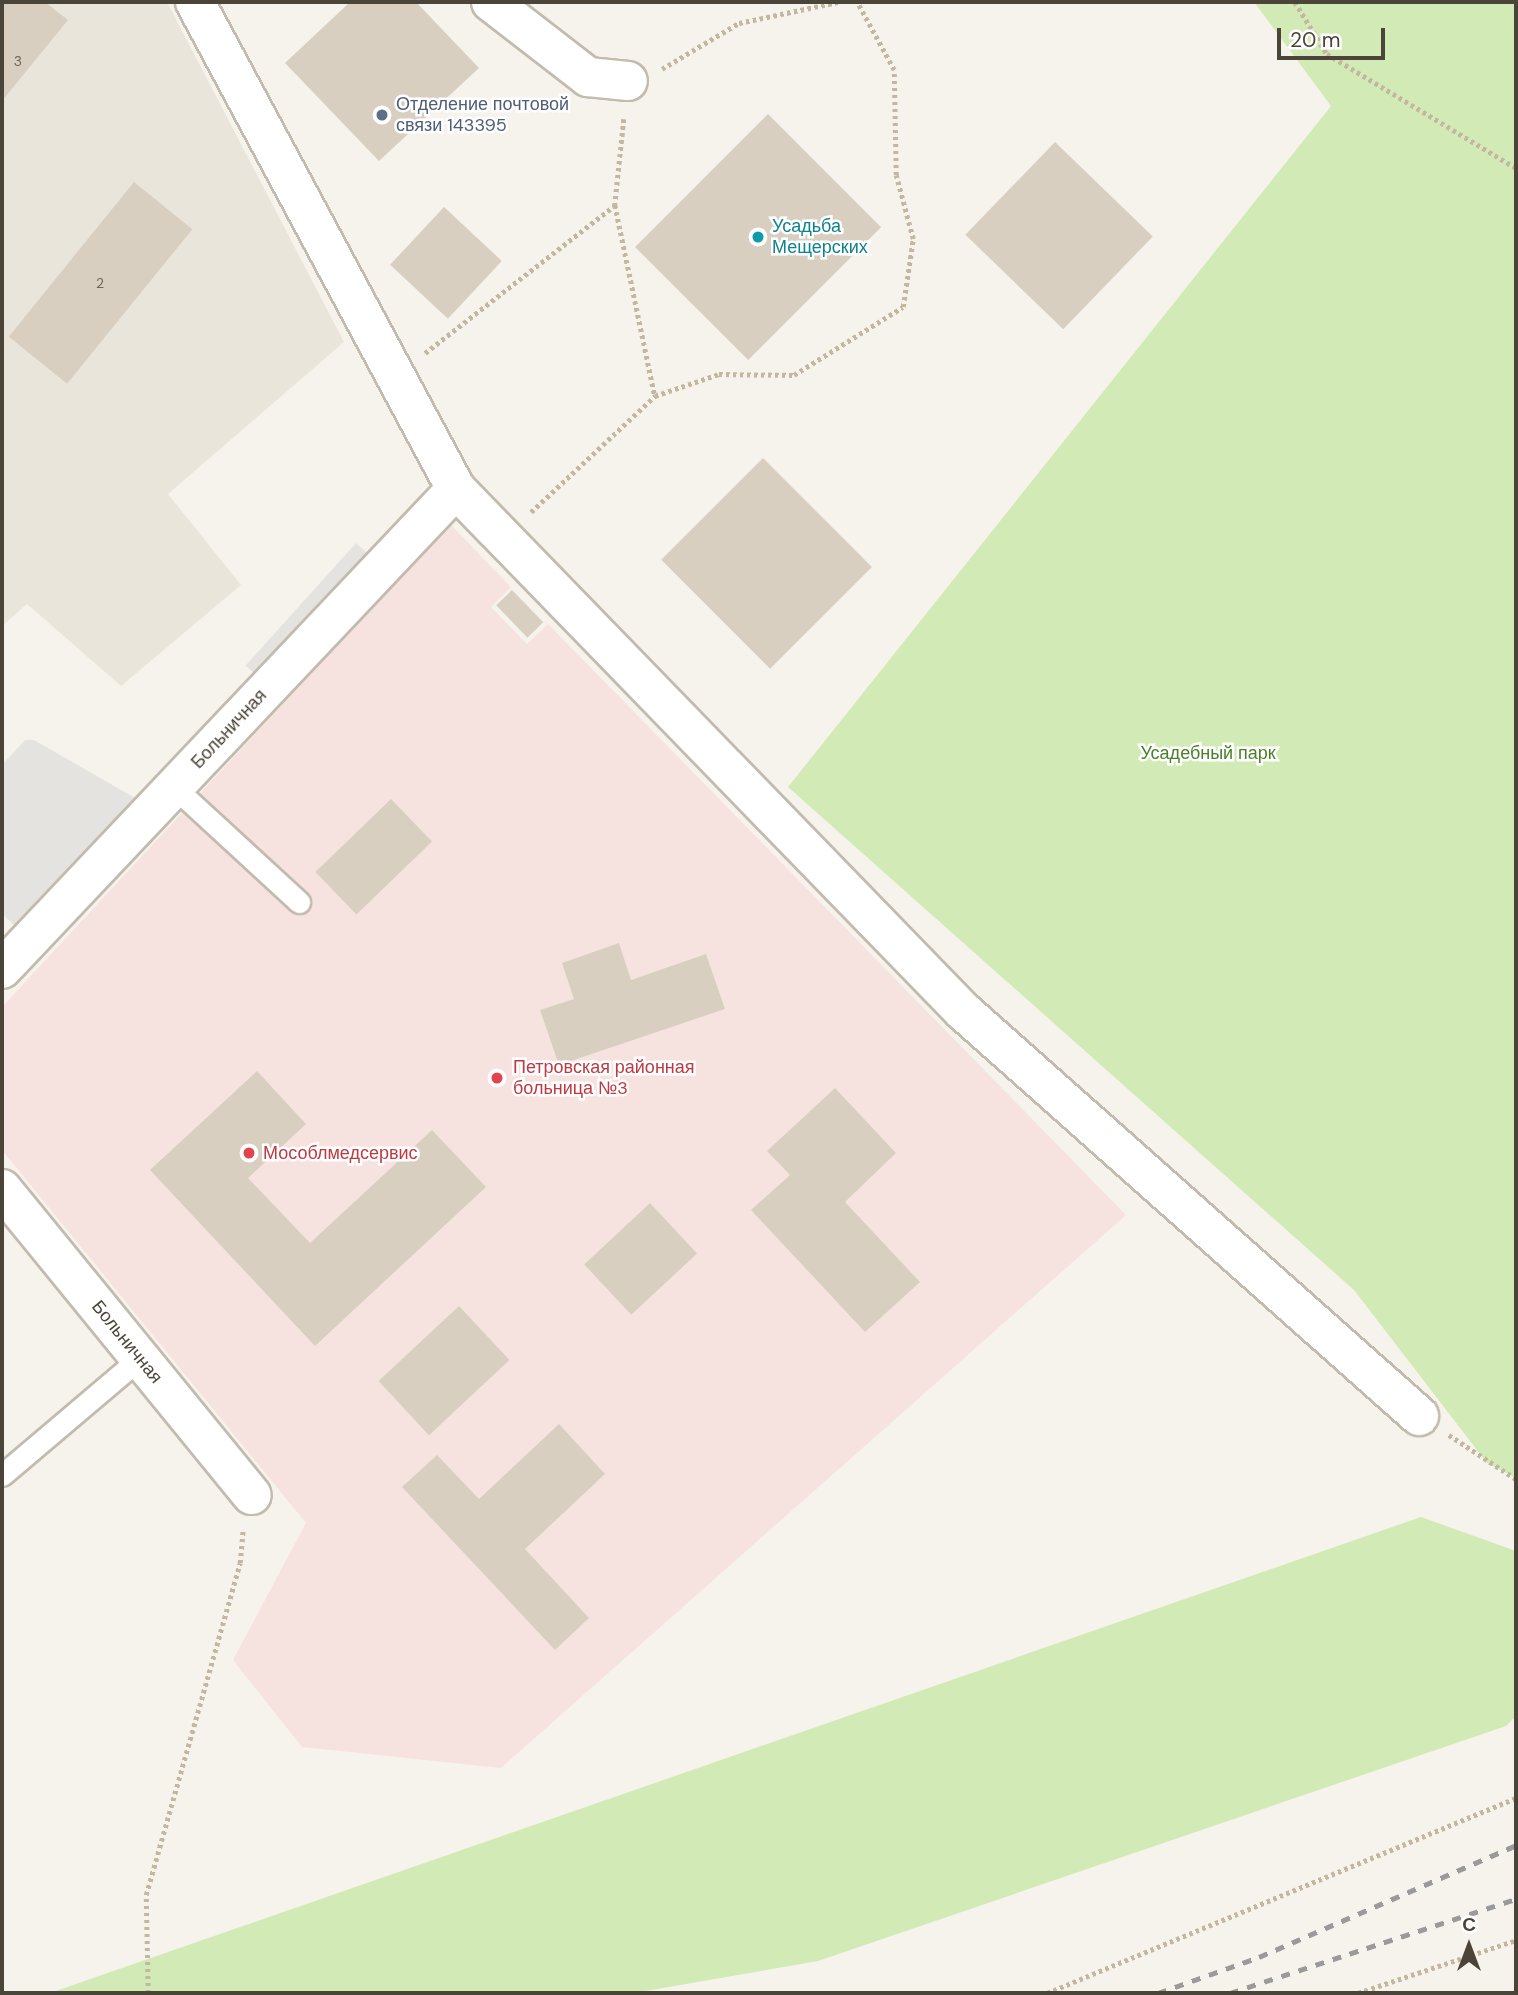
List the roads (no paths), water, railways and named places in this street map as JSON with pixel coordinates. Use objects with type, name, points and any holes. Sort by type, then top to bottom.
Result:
[{"type":"street","points":[[195,2],[456,489],[963,1011],[1419,1416]]},
{"type":"street","points":[[491,2],[588,77],[628,81]]},
{"type":"street","name":"Больничная","points":[[2,969],[456,489]]},
{"type":"street","name":"Больничная","points":[[2,1189],[252,1494]]},
{"type":"lane","points":[[174,787],[299,902]]},
{"type":"lane","points":[[2,1475],[141,1358]]},
{"type":"railway","points":[[1158,1993],[1259,1957],[1516,1845]]},
{"type":"railway","points":[[1230,1993],[1516,1899]]},
{"type":"place","name":"Отделение почтовой связи 143395","points":[[382,115]]},
{"type":"place","name":"Усадьба Мещерских","points":[[758,237]]},
{"type":"place","name":"Петровская районная больница №3","points":[[497,1078]]},
{"type":"place","name":"Мособлмедсервис","points":[[249,1153]]},
{"type":"park label","name":"Усадебный парк","points":[[1208,753]]}]
